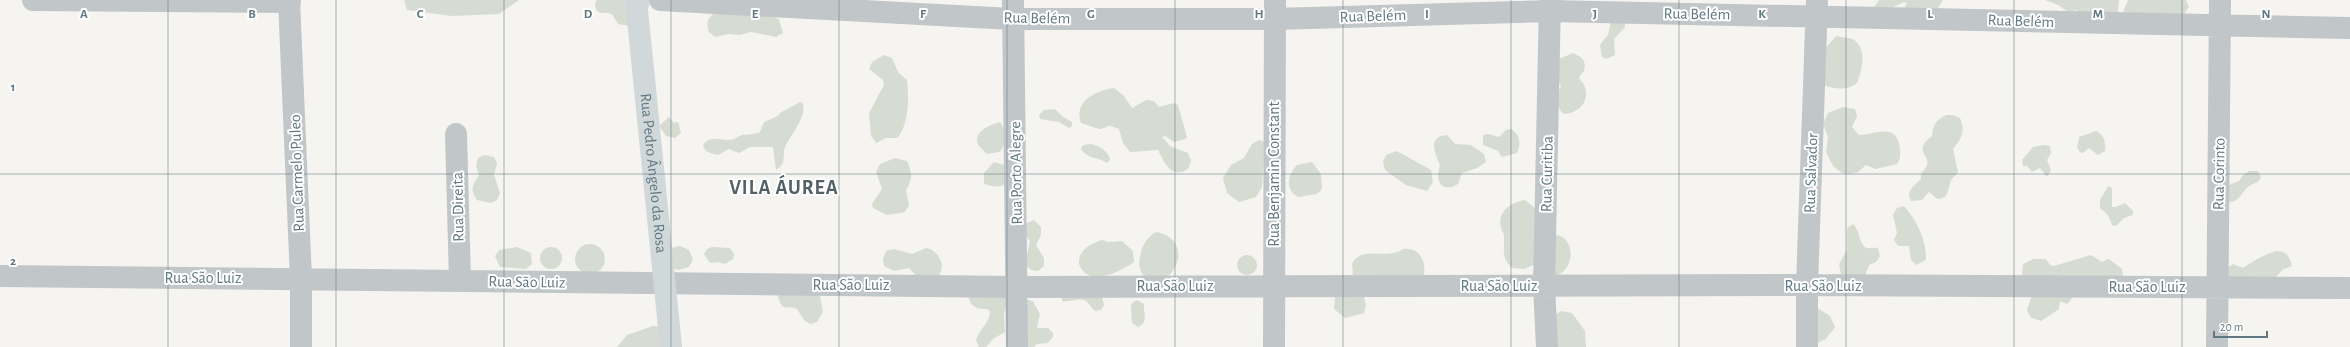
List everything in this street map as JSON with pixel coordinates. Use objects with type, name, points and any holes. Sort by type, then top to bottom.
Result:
[{"type":"main road","name":"Rua Pedro Ângelo da Rosa","points":[[636,0],[671,347]]},
{"type":"street","points":[[33,0],[290,1]]},
{"type":"street","name":"Rua Belém","points":[[660,0],[1013,9],[1275,10],[1550,6],[1817,8],[2220,27],[2350,28]]},
{"type":"street","name":"Rua Corinto","points":[[2217,347],[2220,0]]},
{"type":"street","name":"Rua Carmelo Puleo","points":[[290,1],[301,279],[301,347]]},
{"type":"street","name":"Rua Curitiba","points":[[1547,347],[1544,286],[1550,6]]},
{"type":"street","name":"Rua Salvador","points":[[1807,347],[1807,285],[1817,8]]},
{"type":"street","name":"Rua Porto Alegre","points":[[1013,9],[1018,287],[1017,347]]},
{"type":"street","name":"Rua Benjamin Constant","points":[[1274,347],[1275,10]]},
{"type":"street","name":"Rua Direita","points":[[456,134],[460,280]]},
{"type":"street","name":"Rua São Luiz","points":[[0,276],[1018,287],[1274,285],[1807,285],[2350,288]]},
{"type":"shaded area","points":[[404,0],[519,0],[499,14],[452,16],[407,10]]},
{"type":"shaded area","points":[[597,0],[651,0],[647,12],[630,26],[618,24],[612,14],[597,11],[595,4]]},
{"type":"shaded area","points":[[1879,0],[1943,0],[1936,11],[1904,9],[1907,3],[1904,2],[1887,10],[1874,7]]},
{"type":"shaded area","points":[[2045,0],[2119,0],[2118,13],[2080,15],[2076,10],[2068,12],[2058,5]]},
{"type":"shaded area","points":[[2128,0],[2186,0],[2189,7],[2182,17],[2123,12]]},
{"type":"shaded area","points":[[715,13],[773,15],[779,20],[783,33],[776,37],[751,32],[740,35],[729,34],[715,37],[709,32],[707,23],[710,17]]},
{"type":"shaded area","points":[[1611,21],[1625,21],[1625,27],[1614,39],[1615,55],[1606,59],[1602,57],[1600,45],[1608,35]]},
{"type":"shaded area","points":[[1836,36],[1853,39],[1861,48],[1861,72],[1857,83],[1853,86],[1845,88],[1832,88],[1824,85],[1820,54]]},
{"type":"shaded area","points":[[1573,53],[1583,60],[1585,65],[1584,71],[1579,77],[1584,85],[1586,96],[1583,105],[1575,111],[1564,114],[1559,108],[1557,101],[1561,86],[1554,72],[1559,59]]},
{"type":"shaded area","points":[[884,55],[892,58],[898,72],[907,80],[907,110],[904,126],[897,138],[886,138],[876,143],[871,136],[869,113],[884,85],[883,80],[869,69],[872,62]]},
{"type":"shaded area","points":[[1114,88],[1124,96],[1132,108],[1146,100],[1154,101],[1159,107],[1174,103],[1178,105],[1187,137],[1174,142],[1165,136],[1162,137],[1170,146],[1188,153],[1191,160],[1189,168],[1178,172],[1173,171],[1163,160],[1158,150],[1130,152],[1123,143],[1119,129],[1109,126],[1099,129],[1081,123],[1079,116],[1083,103],[1088,98],[1100,91]]},
{"type":"shaded area","points":[[800,102],[803,104],[803,114],[786,145],[782,164],[776,170],[773,147],[750,147],[739,153],[729,149],[718,155],[705,150],[704,148],[703,145],[712,139],[731,140],[742,135],[760,132],[764,122],[778,116],[780,113]]},
{"type":"shaded area","points":[[1843,107],[1855,109],[1857,116],[1852,127],[1859,135],[1890,132],[1895,135],[1900,149],[1900,158],[1897,164],[1876,169],[1866,165],[1858,172],[1850,174],[1842,173],[1833,166],[1826,152],[1828,137],[1823,124],[1828,113]]},
{"type":"shaded area","points":[[1055,109],[1063,117],[1072,122],[1072,126],[1069,128],[1059,122],[1040,119],[1039,115],[1044,110]]},
{"type":"shaded area","points":[[1947,115],[1953,115],[1960,118],[1963,127],[1962,135],[1953,149],[1958,172],[1951,180],[1946,196],[1937,199],[1929,192],[1922,200],[1911,201],[1909,197],[1910,191],[1921,179],[1922,173],[1928,162],[1923,146],[1932,136],[1936,123],[1940,118]]},
{"type":"shaded area","points":[[669,117],[674,123],[678,122],[681,133],[675,138],[666,136],[659,126]]},
{"type":"shaded area","points":[[1000,122],[1004,129],[1005,137],[1002,149],[999,152],[987,154],[978,145],[978,136],[983,129]]},
{"type":"shaded area","points":[[1511,129],[1517,134],[1519,140],[1517,153],[1502,157],[1498,151],[1483,145],[1483,135],[1488,134],[1499,137],[1506,130]]},
{"type":"shaded area","points":[[2096,131],[2104,139],[2105,151],[2098,155],[2089,148],[2083,153],[2080,152],[2077,148],[2079,137]]},
{"type":"shaded area","points":[[1447,135],[1455,144],[1471,145],[1484,154],[1486,162],[1477,168],[1462,173],[1458,184],[1448,188],[1444,187],[1439,181],[1438,171],[1440,166],[1434,148],[1436,139],[1440,136]]},
{"type":"shaded area","points":[[1259,140],[1265,142],[1262,187],[1256,197],[1239,202],[1227,193],[1223,178],[1231,165],[1244,158],[1252,144]]},
{"type":"shaded area","points":[[1091,144],[1108,154],[1110,160],[1107,163],[1086,155],[1081,149],[1083,145]]},
{"type":"shaded area","points":[[2043,145],[2050,146],[2051,153],[2047,160],[2051,170],[2047,177],[2040,168],[2032,172],[2027,166],[2023,166],[2022,160],[2033,147]]},
{"type":"shaded area","points":[[1397,151],[1431,170],[1433,182],[1427,191],[1406,185],[1385,170],[1383,162],[1386,155]]},
{"type":"shaded area","points":[[484,155],[494,157],[497,164],[494,175],[500,193],[497,200],[491,203],[477,200],[473,194],[473,185],[479,176],[476,166],[478,158]]},
{"type":"shaded area","points":[[895,158],[907,161],[910,169],[911,179],[906,190],[909,205],[905,212],[887,215],[873,208],[872,204],[882,189],[876,172],[880,164]]},
{"type":"shaded area","points":[[994,162],[1004,165],[1007,172],[1006,183],[1001,186],[984,184],[984,173]]},
{"type":"shaded area","points":[[1312,162],[1321,174],[1322,189],[1317,194],[1298,197],[1289,186],[1289,178],[1291,173],[1297,165]]},
{"type":"shaded area","points":[[2249,171],[2258,171],[2261,178],[2248,187],[2235,201],[2228,202],[2228,185],[2239,181],[2243,175]]},
{"type":"shaded area","points":[[2108,186],[2112,188],[2112,207],[2125,203],[2133,211],[2133,215],[2124,218],[2116,226],[2112,225],[2108,215],[2100,208],[2100,200]]},
{"type":"shaded area","points":[[1525,200],[1536,209],[1553,235],[1560,236],[1566,240],[1569,246],[1571,253],[1567,268],[1553,277],[1534,265],[1524,269],[1512,268],[1504,256],[1504,234],[1501,228],[1501,217],[1503,212],[1510,205]]},
{"type":"shaded area","points":[[1904,206],[1917,224],[1925,246],[1926,260],[1916,265],[1911,260],[1909,246],[1898,246],[1894,240],[1897,233],[1893,215],[1897,208]]},
{"type":"shaded area","points":[[1034,220],[1041,227],[1041,235],[1036,245],[1044,258],[1044,266],[1038,271],[1028,268],[1026,264],[1030,241],[1025,235],[1024,224]]},
{"type":"shaded area","points":[[1853,224],[1863,245],[1868,248],[1878,248],[1880,256],[1876,262],[1869,265],[1865,276],[1842,279],[1839,264],[1847,250],[1847,228]]},
{"type":"shaded area","points":[[1157,232],[1166,235],[1173,240],[1177,246],[1178,253],[1178,261],[1175,268],[1163,280],[1150,279],[1144,276],[1139,265],[1141,251],[1144,245],[1152,235]]},
{"type":"shaded area","points":[[1102,240],[1109,242],[1122,241],[1133,251],[1134,262],[1121,270],[1105,276],[1096,277],[1083,271],[1079,264],[1080,255],[1093,243]]},
{"type":"shaded area","points":[[590,244],[600,249],[605,259],[600,269],[590,274],[580,269],[575,259],[580,249]]},
{"type":"shaded area","points":[[680,246],[689,250],[693,259],[689,267],[679,270],[671,268],[671,248]]},
{"type":"shaded area","points":[[517,247],[531,253],[532,264],[526,269],[500,267],[495,256],[499,250]]},
{"type":"shaded area","points":[[551,247],[559,250],[562,258],[559,266],[551,269],[543,266],[540,258],[543,250]]},
{"type":"shaded area","points":[[712,247],[730,248],[734,254],[733,259],[725,264],[718,262],[710,263],[704,254],[707,249]]},
{"type":"shaded area","points":[[926,248],[935,252],[942,264],[942,269],[937,277],[919,279],[909,268],[894,271],[884,266],[883,259],[886,251],[894,249],[912,254]]},
{"type":"shaded area","points":[[1403,249],[1414,250],[1421,256],[1424,265],[1424,275],[1353,275],[1352,264],[1362,255],[1389,254]]},
{"type":"shaded area","points":[[2276,251],[2285,253],[2290,259],[2292,266],[2282,270],[2272,282],[2250,288],[2220,273],[2233,264],[2243,268],[2263,256]]},
{"type":"shaded area","points":[[1247,255],[1254,258],[1257,265],[1254,272],[1247,275],[1240,272],[1237,265],[1240,258]]},
{"type":"shaded area","points":[[2091,255],[2102,262],[2109,259],[2122,269],[2123,276],[2104,297],[2074,296],[2067,304],[2060,301],[2059,309],[2041,321],[2030,317],[2027,310],[2032,295],[2021,283],[2023,264],[2033,259],[2046,259],[2050,265],[2054,266]]},
{"type":"shaded area","points":[[968,286],[1008,298],[1004,313],[1005,332],[993,339],[986,347],[979,347],[976,340],[990,315],[990,311],[987,309],[977,308],[971,304],[968,296]]},
{"type":"shaded area","points":[[813,287],[820,296],[823,312],[817,322],[810,324],[804,320],[797,309],[783,307],[777,294]]},
{"type":"shaded area","points":[[1363,294],[1366,305],[1364,313],[1345,318],[1334,309],[1335,297]]},
{"type":"shaded area","points":[[1062,296],[1102,297],[1104,305],[1101,310],[1095,311],[1086,301],[1062,301]]},
{"type":"shaded area","points":[[1028,300],[1033,301],[1040,314],[1037,328],[1048,328],[1053,333],[1053,337],[1048,343],[1037,344],[1034,347],[1027,347],[1021,303]]},
{"type":"shaded area","points":[[1137,300],[1144,304],[1145,317],[1143,323],[1138,327],[1132,323],[1131,304]]},
{"type":"shaded area","points":[[1819,309],[1830,316],[1835,327],[1826,339],[1815,344],[1814,311]]},
{"type":"shaded area","points":[[1561,311],[1572,313],[1585,331],[1586,347],[1548,347],[1555,315]]},
{"type":"shaded area","points":[[657,326],[679,347],[617,347],[627,335]]},
{"type":"district","name":"VILA ÁUREA","points":[[784,188]]}]
